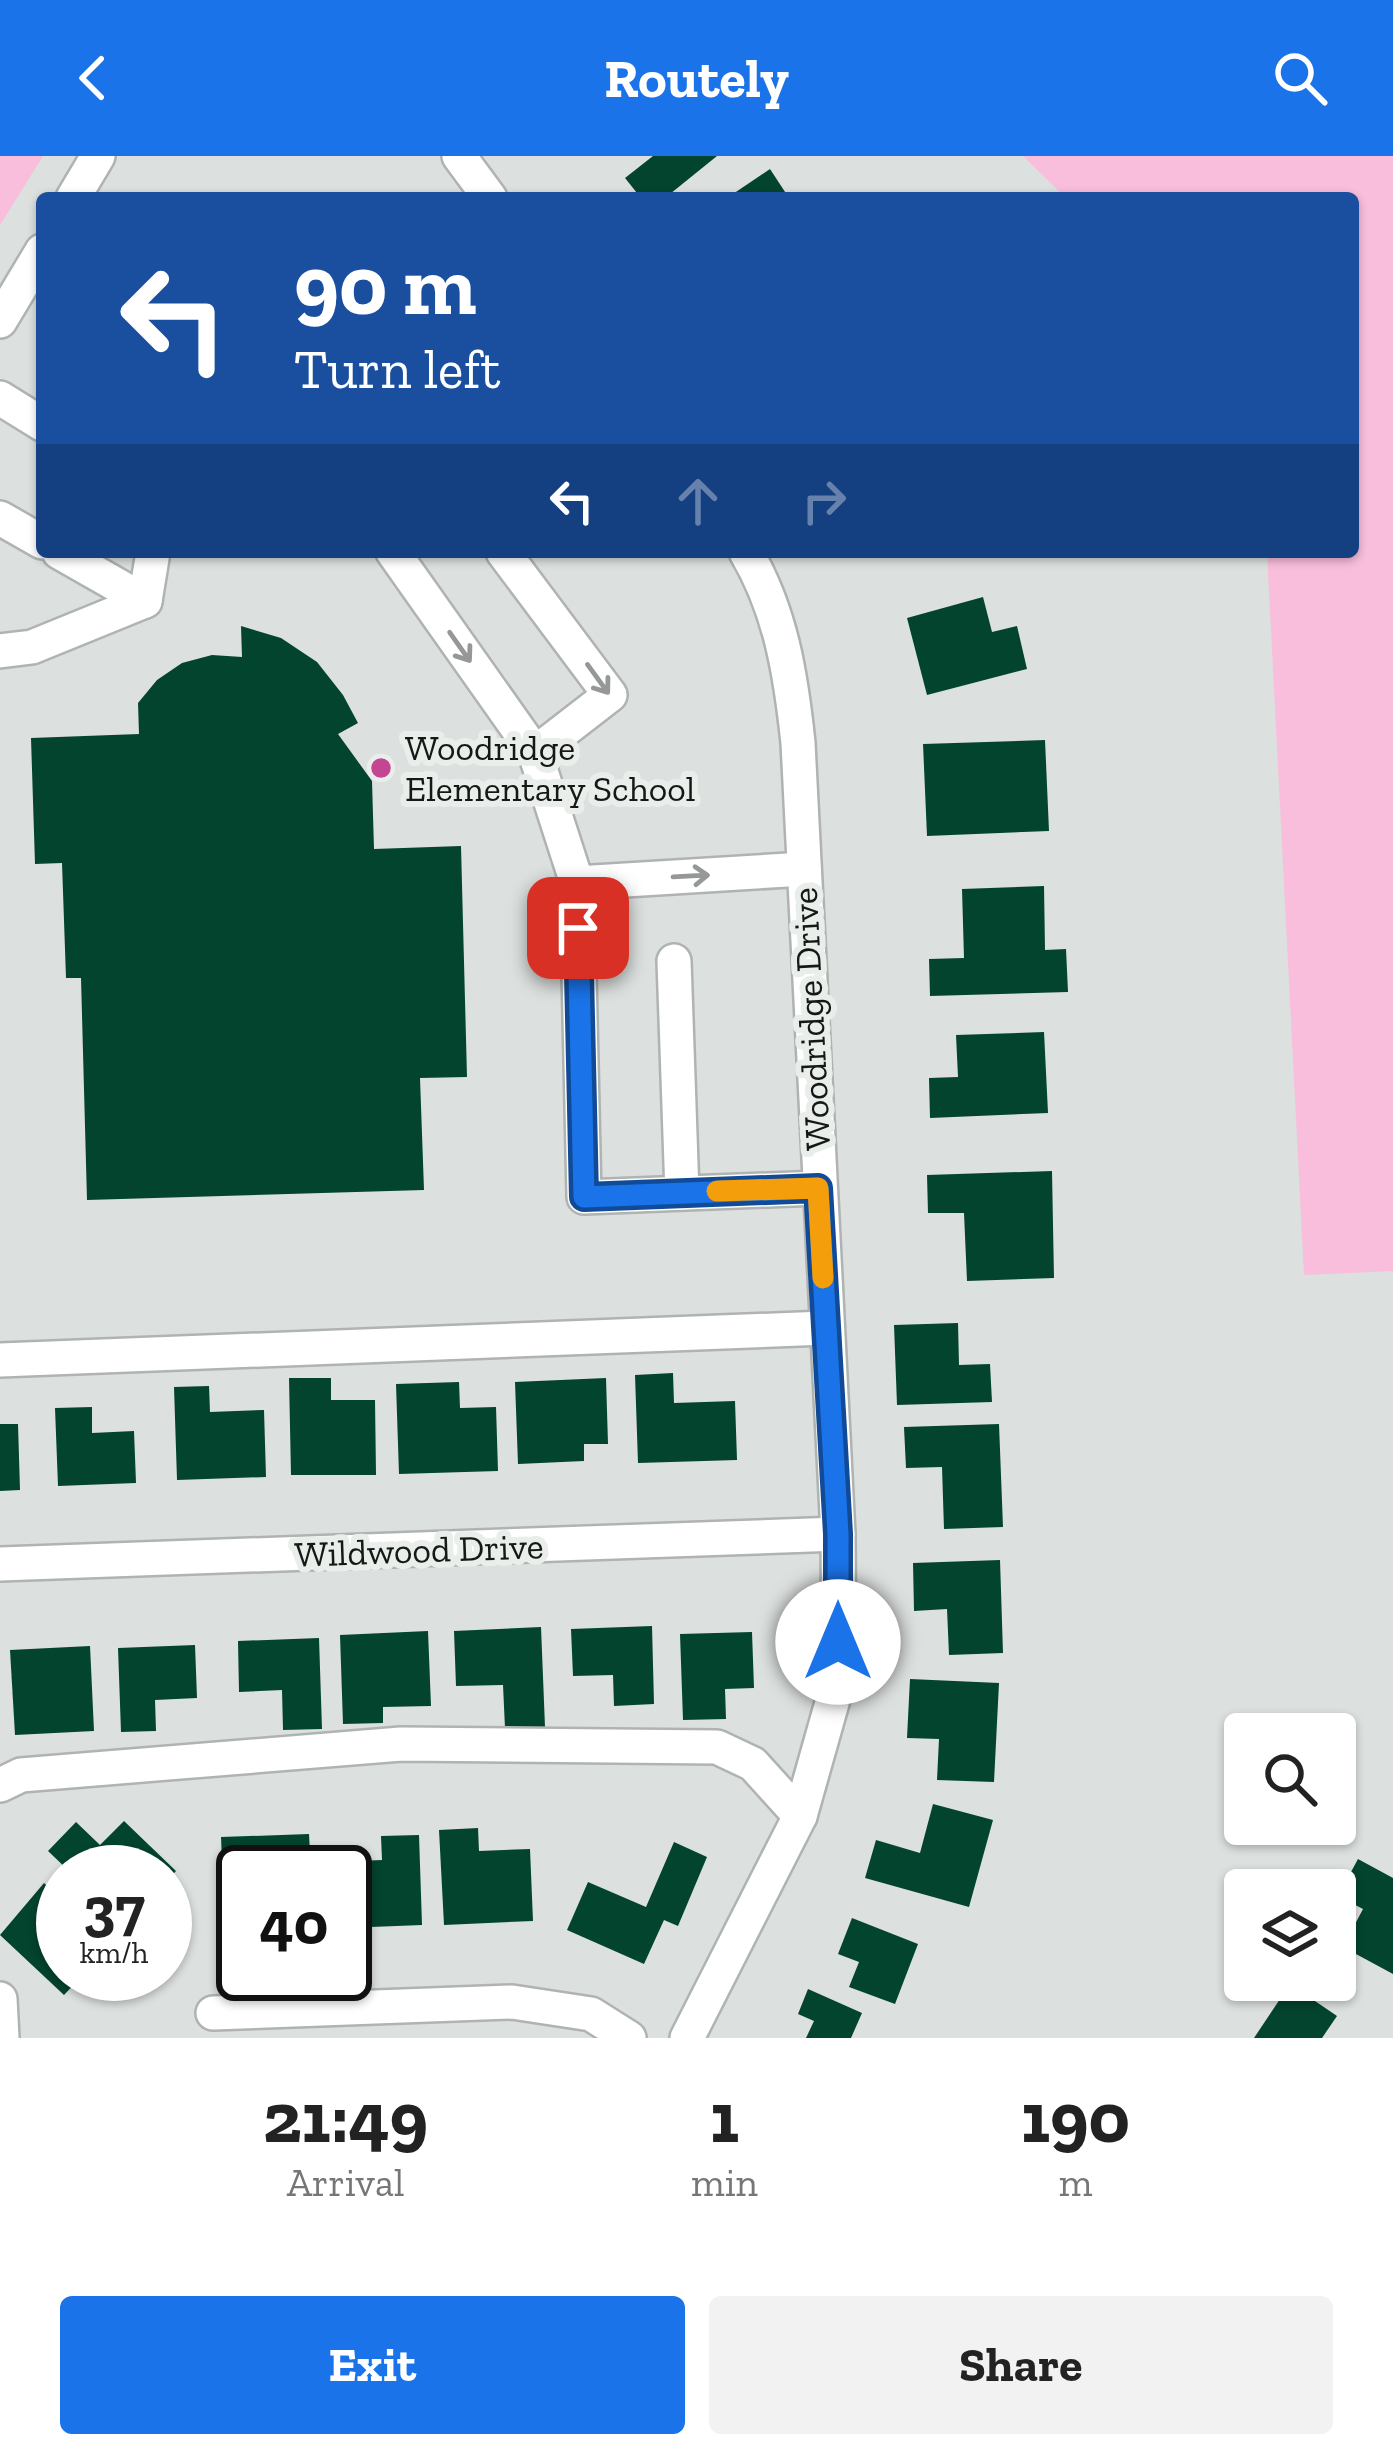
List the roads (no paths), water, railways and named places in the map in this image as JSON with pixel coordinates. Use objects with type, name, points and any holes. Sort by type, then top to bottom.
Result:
[{"type":"street","points":[[77,192],[98,156]]},
{"type":"street","points":[[459,156],[484,192]]},
{"type":"street","points":[[0,321],[36,260]]},
{"type":"street","points":[[0,398],[36,420]]},
{"type":"street","points":[[0,518],[36,539]]},
{"type":"street","points":[[70,558],[145,601]]},
{"type":"street","points":[[145,601],[152,558]]},
{"type":"street","points":[[397,558],[535,753],[578,883],[584,1197],[818,1188]]},
{"type":"street","points":[[507,558],[610,695],[535,753]]},
{"type":"street","name":"Woodridge Drive","points":[[687,2038],[800,1816],[838,1678],[838,1534],[792,679],[777,621],[749,558]]},
{"type":"street","points":[[0,651],[32,646],[145,601]]},
{"type":"street","points":[[578,883],[804,869]]},
{"type":"street","points":[[674,962],[682,1193]]},
{"type":"street","points":[[0,1360],[825,1328]]},
{"type":"street","name":"Wildwood Drive","points":[[0,1564],[838,1534]]},
{"type":"street","points":[[0,1785],[21,1775],[400,1744],[717,1748],[753,1764],[800,1816]]},
{"type":"street","points":[[0,1999],[2,2038]]},
{"type":"street","points":[[213,2013],[512,2002],[591,2014],[628,2038]]},
{"type":"place","name":"Woodridge Elementary School","points":[[381,768]]}]
